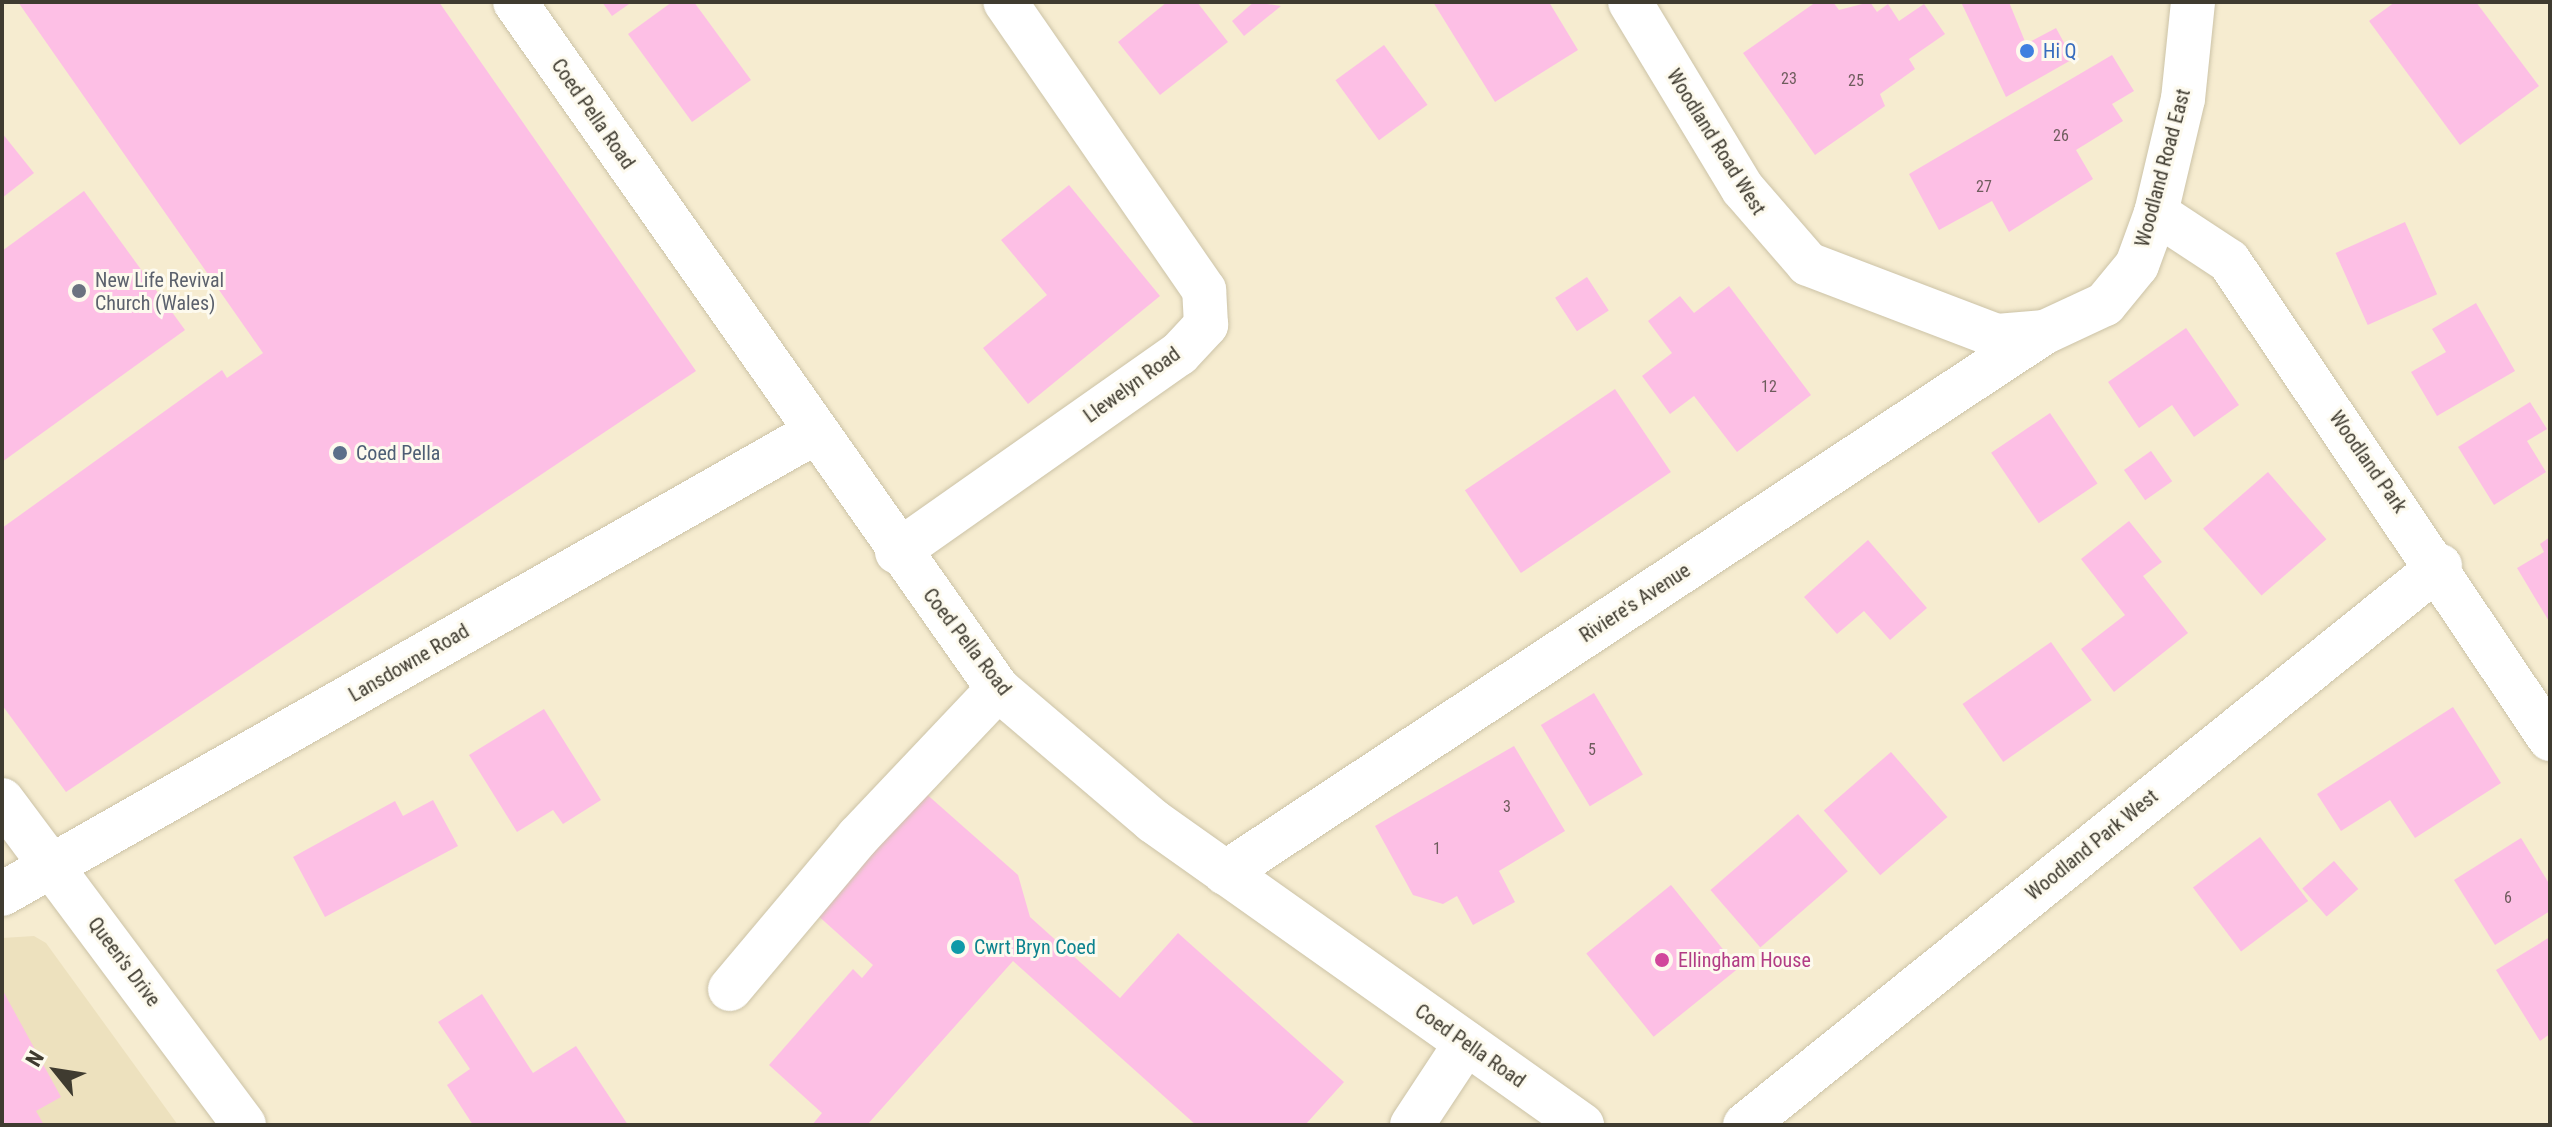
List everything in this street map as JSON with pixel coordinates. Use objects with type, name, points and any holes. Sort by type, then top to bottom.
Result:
[{"type":"street","name":"Coed Pella Road","points":[[515,2],[897,552],[998,689],[1225,873],[1582,1125]]},
{"type":"street","name":"Llewelyn Road","points":[[897,552],[1179,354],[1206,325],[1204,290],[1005,2]]},
{"type":"street","name":"Woodland Road West","points":[[1630,2],[1743,189],[1808,264],[1997,336],[2045,332]]},
{"type":"street","name":"Woodland Road East","points":[[2045,332],[2105,304],[2137,265],[2156,213],[2183,99],[2193,2]]},
{"type":"street","name":"Woodland Park","points":[[2156,213],[2229,261],[2440,566],[2550,739]]},
{"type":"street","name":"Riviere's Avenue","points":[[1225,873],[2045,332]]},
{"type":"street","name":"Lansdowne Road","points":[[2,894],[816,432]]},
{"type":"street","name":"Woodland Park West","points":[[1745,1125],[2440,566]]},
{"type":"street","points":[[730,989],[858,837],[998,689]]},
{"type":"street","name":"Queen's Drive","points":[[2,800],[244,1125]]},
{"type":"street","points":[[1412,1125],[1466,1043]]},
{"type":"shaded area","points":[[34,936],[46,943],[178,1125],[2,1125],[2,938]]},
{"type":"building","name":"Coed Pella","points":[[18,2],[439,2],[696,371],[66,792],[2,705],[2,528],[222,370],[227,378],[263,353]]},
{"type":"building","points":[[602,2],[632,2],[612,16]]},
{"type":"building","points":[[672,2],[694,2],[751,80],[692,122],[628,34]]},
{"type":"building","points":[[1167,2],[1197,2],[1228,42],[1160,95],[1118,42]]},
{"type":"building","points":[[1254,2],[1281,6],[1244,36],[1232,21]]},
{"type":"building","points":[[1433,2],[1549,2],[1578,50],[1495,102]]},
{"type":"building","points":[[1816,2],[1833,2],[1839,10],[1870,2],[1877,12],[1888,4],[1899,21],[1924,4],[1945,34],[1909,59],[1915,69],[1880,94],[1885,106],[1815,155],[1743,53]]},
{"type":"building","name":"Hi Q","points":[[1961,2],[2009,2],[2026,44],[2056,28],[2073,59],[2006,97]]},
{"type":"building","points":[[2395,2],[2476,2],[2539,86],[2460,145],[2369,21]]},
{"type":"building","points":[[1384,45],[1427,105],[1379,140],[1335,80]]},
{"type":"building","points":[[2112,55],[2134,91],[2112,104],[2123,121],[2076,150],[2093,179],[2009,232],[1992,201],[1939,230],[1909,174]]},
{"type":"building","points":[[2,133],[34,173],[2,198]]},
{"type":"building","points":[[1069,185],[1160,296],[1028,404],[983,348],[1047,295],[1001,240]]},
{"type":"building","name":"New Life Revival Church (Wales)","points":[[84,191],[185,330],[2,462],[2,251]]},
{"type":"building","points":[[2405,222],[2437,294],[2368,325],[2336,253]]},
{"type":"building","points":[[1587,277],[1609,311],[1577,331],[1555,298]]},
{"type":"building","points":[[1729,286],[1811,395],[1737,452],[1694,396],[1670,414],[1642,376],[1672,353],[1648,321],[1680,296],[1694,313]]},
{"type":"building","points":[[2476,303],[2515,371],[2437,416],[2411,372],[2446,352],[2432,329]]},
{"type":"building","points":[[2186,328],[2239,405],[2194,437],[2172,405],[2139,428],[2108,382]]},
{"type":"building","points":[[1615,389],[1671,472],[1521,573],[1465,490]]},
{"type":"building","points":[[2530,402],[2547,429],[2527,441],[2546,472],[2494,505],[2458,447]]},
{"type":"building","points":[[2050,413],[2098,483],[2039,523],[1991,453]]},
{"type":"building","points":[[2151,451],[2172,481],[2145,500],[2124,470]]},
{"type":"building","points":[[2268,472],[2326,539],[2261,596],[2203,528]]},
{"type":"building","points":[[2129,521],[2162,562],[2143,576],[2188,633],[2114,692],[2081,649],[2125,615],[2081,559]]},
{"type":"building","points":[[2550,537],[2550,623],[2517,568],[2544,552],[2540,544]]},
{"type":"building","points":[[1868,540],[1927,608],[1890,640],[1864,611],[1837,634],[1804,597]]},
{"type":"building","points":[[2051,642],[2092,700],[2003,762],[1963,704]]},
{"type":"building","points":[[1594,693],[1643,774],[1590,806],[1541,725]]},
{"type":"building","points":[[2453,707],[2501,783],[2415,838],[2390,800],[2341,831],[2317,794]]},
{"type":"building","points":[[544,709],[601,800],[563,824],[553,810],[517,832],[469,755]]},
{"type":"building","points":[[1514,746],[1565,831],[1499,871],[1515,902],[1473,925],[1457,896],[1443,904],[1413,895],[1375,826]]},
{"type":"building","points":[[1891,752],[1947,817],[1880,875],[1824,810]]},
{"type":"building","name":"Cwrt Bryn Coed","points":[[923,791],[1018,875],[1030,917],[1120,998],[1178,933],[1344,1082],[1305,1125],[1196,1125],[1013,961],[867,1125],[812,1125],[822,1113],[769,1065],[853,969],[862,978],[873,965],[815,913]]},
{"type":"building","points":[[433,800],[458,846],[325,917],[293,857],[395,801],[403,816]]},
{"type":"building","points":[[1798,814],[1848,871],[1760,947],[1710,890]]},
{"type":"building","points":[[2260,837],[2308,901],[2241,951],[2193,888]]},
{"type":"building","points":[[2521,838],[2550,885],[2550,911],[2495,945],[2454,880]]},
{"type":"building","points":[[2334,861],[2358,889],[2327,916],[2302,889]]},
{"type":"building","name":"Ellingham House","points":[[1671,885],[1738,968],[1654,1037],[1586,954]]},
{"type":"building","points":[[2550,937],[2550,1034],[2540,1041],[2496,970]]},
{"type":"building","points":[[2,989],[61,1097],[36,1111],[44,1125],[2,1125]]},
{"type":"building","points":[[482,994],[533,1073],[576,1046],[628,1125],[473,1125],[447,1085],[470,1069],[438,1022]]},
{"type":"place","name":"Hi Q","points":[[2027,51]]},
{"type":"place","name":"New Life Revival Church (Wales)","points":[[79,291]]},
{"type":"place","name":"Coed Pella","points":[[340,453]]},
{"type":"place","name":"Cwrt Bryn Coed","points":[[958,947]]},
{"type":"place","name":"Ellingham House","points":[[1662,960]]}]
